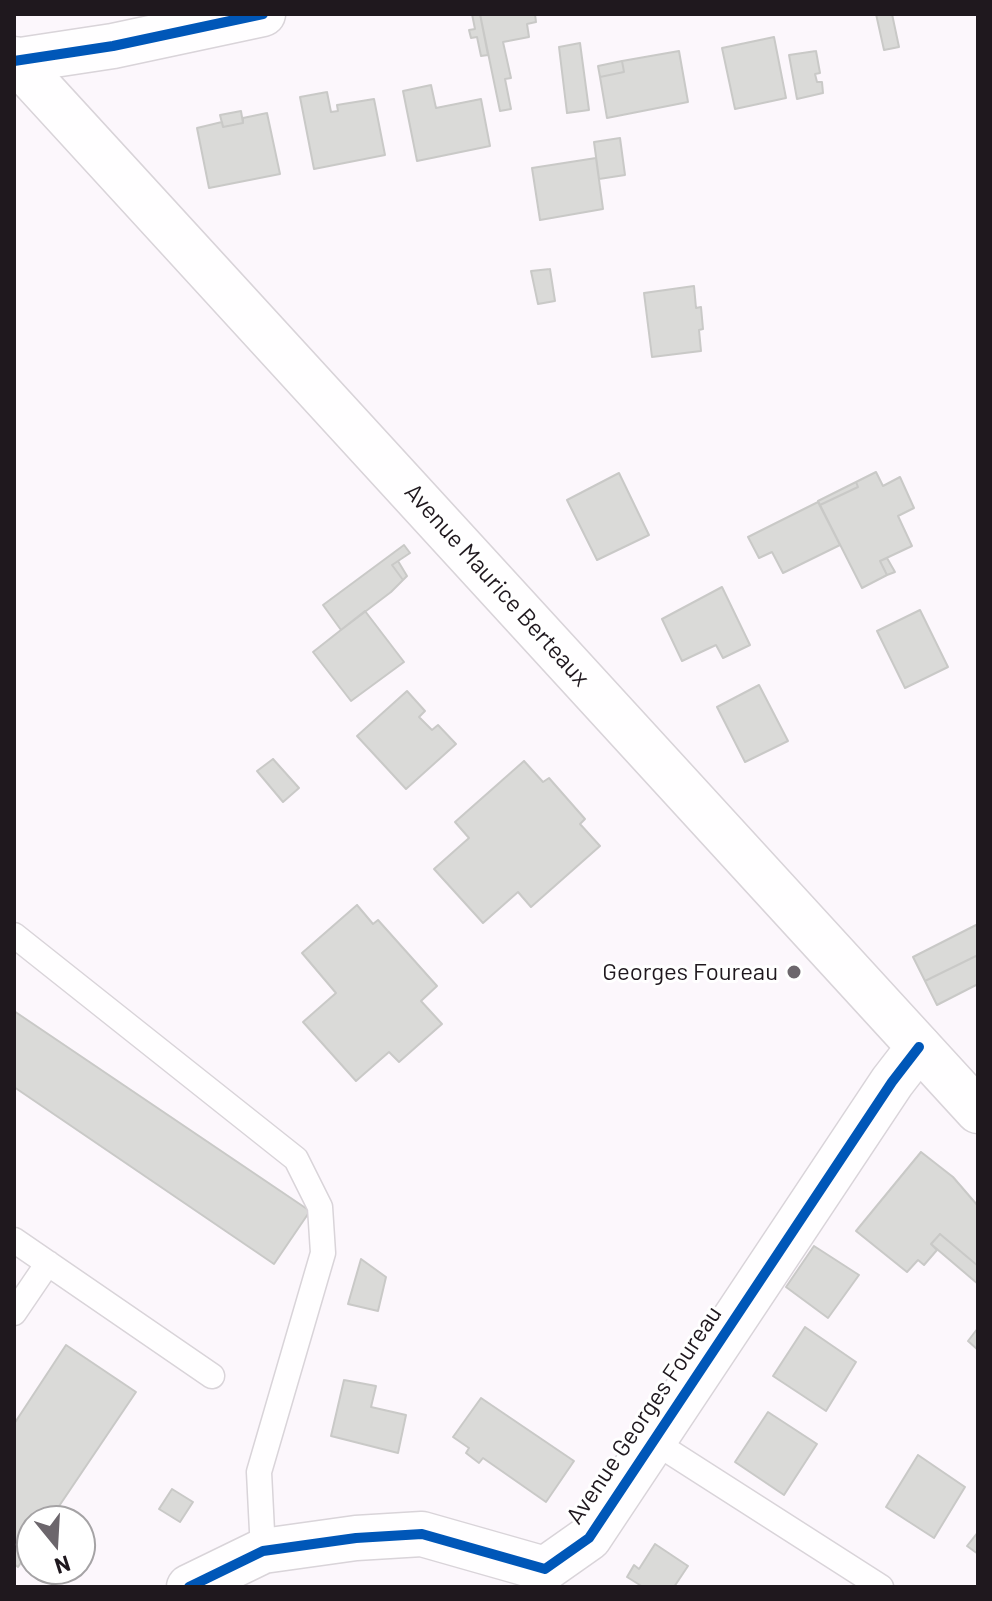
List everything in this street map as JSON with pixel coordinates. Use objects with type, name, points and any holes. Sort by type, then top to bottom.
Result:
[{"type":"main road","points":[[15,60],[113,46],[263,14]]},
{"type":"main road","name":"Avenue Maurice Berteaux","points":[[15,60],[978,1111]]},
{"type":"main road","name":"Avenue Georges Foureau","points":[[189,1587],[263,1551],[356,1538],[422,1534],[545,1569],[589,1538],[892,1082],[919,1047]]},
{"type":"lane","points":[[14,935],[296,1159],[320,1207],[323,1253],[259,1472],[263,1551]]},
{"type":"lane","points":[[14,1240],[212,1376]]},
{"type":"lane","points":[[14,1313],[48,1263]]},
{"type":"lane","points":[[653,1441],[881,1587]]},
{"type":"building","points":[[472,14],[480,14],[488,55],[481,56],[477,37],[471,38],[469,30],[475,29]]},
{"type":"building","points":[[480,14],[535,14],[536,22],[527,24],[529,37],[503,42],[511,78],[505,79],[511,109],[500,111]]},
{"type":"building","points":[[876,14],[892,14],[899,47],[884,50]]},
{"type":"building","points":[[774,37],[786,98],[735,109],[722,48]]},
{"type":"building","points":[[580,43],[589,110],[567,113],[559,47]]},
{"type":"building","points":[[679,51],[688,102],[607,118],[600,77],[624,72],[622,61]]},
{"type":"building","points":[[816,51],[820,73],[815,74],[817,82],[822,82],[823,93],[797,99],[789,55]]},
{"type":"building","points":[[622,61],[624,72],[600,77],[598,66]]},
{"type":"building","points":[[431,85],[436,108],[481,99],[490,146],[417,161],[403,91]]},
{"type":"building","points":[[327,92],[331,112],[338,111],[337,105],[374,99],[385,155],[314,169],[300,97]]},
{"type":"building","points":[[241,111],[243,123],[223,127],[220,115]]},
{"type":"building","points":[[267,113],[280,174],[209,188],[197,128],[222,122],[223,127],[243,123],[243,118]]},
{"type":"building","points":[[620,138],[625,175],[599,179],[594,142]]},
{"type":"building","points":[[596,158],[603,209],[540,220],[532,168]]},
{"type":"building","points":[[550,269],[555,301],[538,304],[531,271]]},
{"type":"building","points":[[694,286],[696,308],[701,307],[701,351],[652,357],[644,293]]},
{"type":"building","points":[[876,472],[883,486],[900,477],[914,508],[898,516],[912,546],[880,561],[887,575],[862,588],[820,505],[858,487],[856,482]]},
{"type":"building","points":[[619,473],[649,535],[597,560],[567,500]]},
{"type":"building","points":[[856,482],[858,487],[820,505],[818,501]]},
{"type":"building","points":[[818,502],[840,545],[783,573],[772,552],[759,558],[748,537]]},
{"type":"building","points":[[404,545],[410,553],[392,565],[403,580],[341,630],[323,605]]},
{"type":"building","points":[[887,558],[895,572],[887,575],[880,561]]},
{"type":"building","points":[[398,561],[407,576],[403,580],[392,565]]},
{"type":"building","points":[[722,587],[750,645],[723,658],[716,645],[682,661],[662,619]]},
{"type":"building","points":[[920,610],[948,667],[905,688],[877,631]]},
{"type":"building","points":[[365,611],[404,662],[351,701],[313,652]]},
{"type":"building","points":[[759,685],[788,741],[745,762],[717,707]]},
{"type":"building","points":[[407,691],[425,711],[419,717],[432,730],[438,725],[456,744],[406,789],[357,736]]},
{"type":"building","points":[[273,759],[299,788],[283,802],[257,771]]},
{"type":"building","points":[[524,761],[543,782],[549,778],[585,819],[580,824],[600,846],[531,907],[518,892],[483,923],[434,869],[469,838],[455,822]]},
{"type":"building","points":[[357,905],[373,924],[378,920],[437,986],[421,1001],[442,1024],[399,1062],[389,1052],[356,1081],[303,1022],[336,993],[302,953]]},
{"type":"building","points":[[978,924],[978,955],[925,981],[913,957]]},
{"type":"building","points":[[978,955],[978,984],[937,1005],[925,981]]},
{"type":"building","points":[[14,1011],[310,1211],[274,1264],[14,1087]]},
{"type":"building","points":[[921,1152],[953,1177],[978,1206],[978,1266],[940,1234],[931,1244],[937,1250],[924,1265],[918,1260],[907,1272],[856,1231]]},
{"type":"building","points":[[940,1234],[978,1266],[978,1284],[931,1244]]},
{"type":"building","points":[[814,1246],[859,1275],[828,1318],[786,1287]]},
{"type":"building","points":[[361,1259],[386,1277],[378,1311],[348,1304]]},
{"type":"building","points":[[805,1327],[856,1362],[826,1411],[773,1376]]},
{"type":"building","points":[[978,1328],[978,1350],[968,1341]]},
{"type":"building","points":[[66,1345],[136,1392],[60,1505],[16,1505],[16,1566],[14,1564],[14,1424]]},
{"type":"building","points":[[344,1380],[376,1386],[371,1407],[406,1415],[398,1453],[331,1436]]},
{"type":"building","points":[[481,1398],[574,1461],[546,1502],[483,1458],[479,1463],[466,1453],[469,1448],[453,1437]]},
{"type":"building","points":[[768,1412],[817,1444],[784,1495],[735,1462]]},
{"type":"building","points":[[918,1455],[965,1487],[934,1538],[886,1507]]},
{"type":"building","points":[[172,1489],[193,1502],[180,1522],[159,1509]]},
{"type":"building","points":[[978,1532],[978,1554],[967,1546]]},
{"type":"building","points":[[655,1544],[688,1566],[674,1587],[643,1587],[627,1577],[634,1565],[639,1569]]},
{"type":"cycle path","points":[[14,61],[113,46],[263,14]]},
{"type":"cycle path","points":[[189,1587],[263,1551],[356,1538],[422,1534],[545,1569],[589,1538],[892,1082],[919,1047]]},
{"type":"place","name":"Georges Foureau","points":[[794,972]]}]
